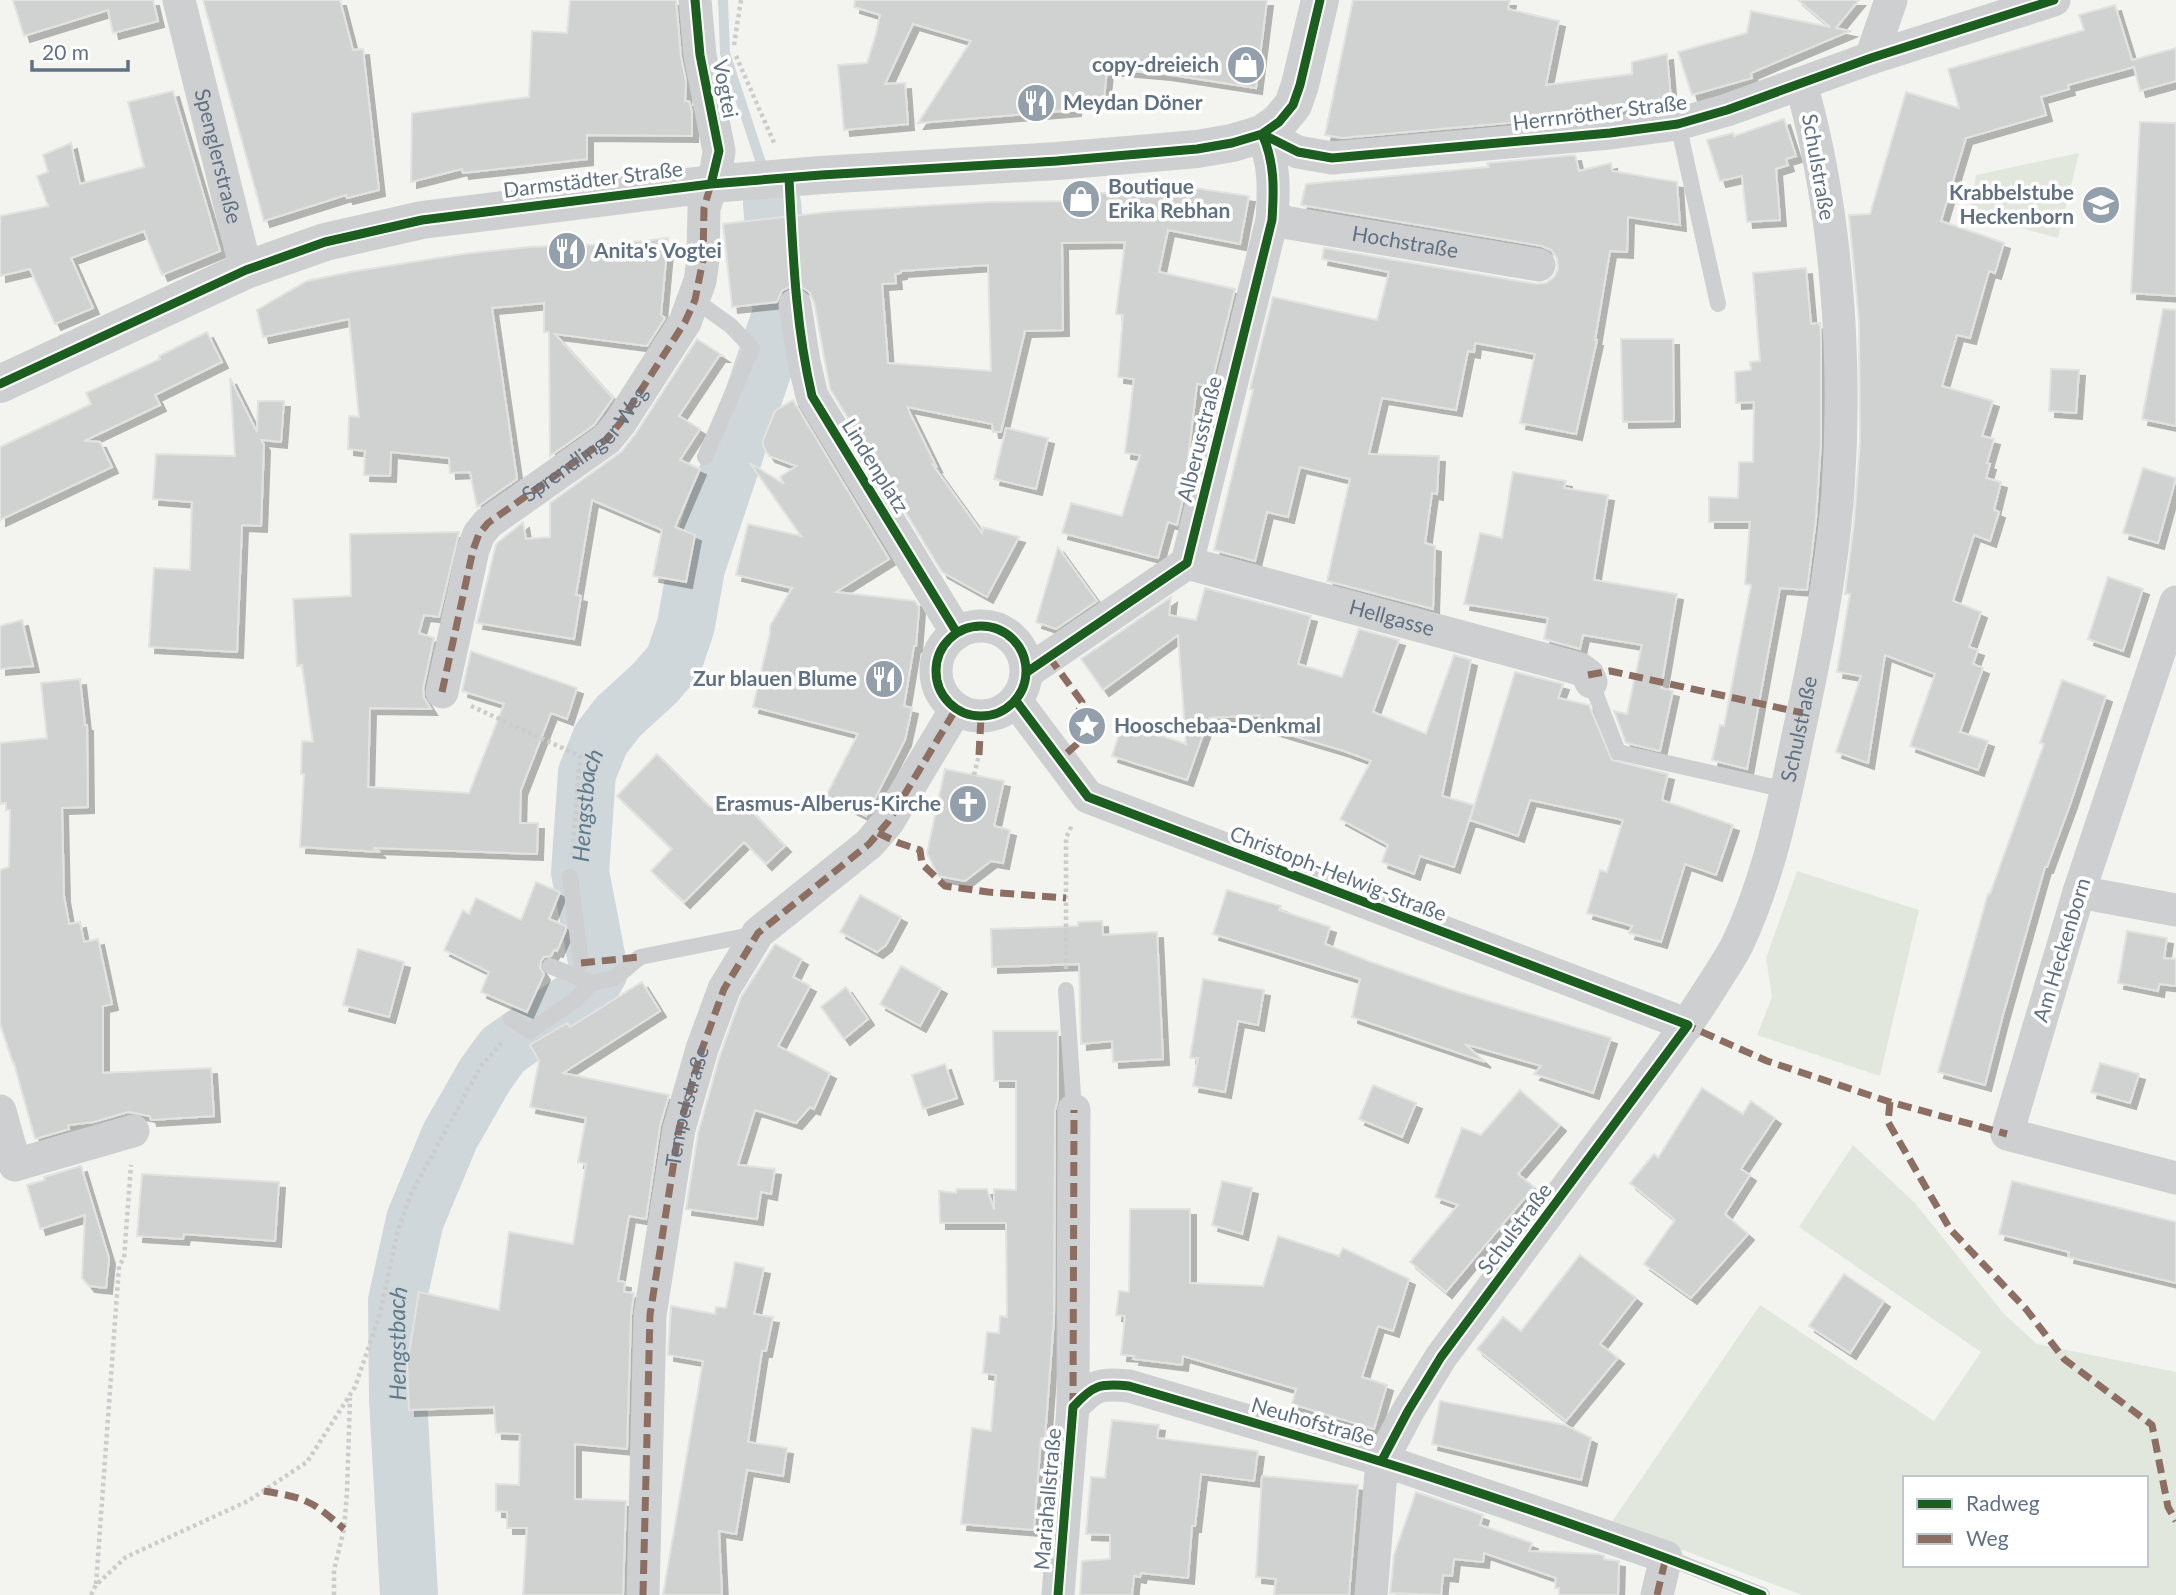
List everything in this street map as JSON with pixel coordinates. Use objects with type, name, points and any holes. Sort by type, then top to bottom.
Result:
[{"type":"street","name":"Spenglerstraße","points":[[179,0],[246,270]]},
{"type":"street","name":"Vogtei","points":[[695,0],[700,55],[719,151],[712,184]]},
{"type":"street","points":[[1262,134],[1279,122],[1293,105],[1320,0]]},
{"type":"street","points":[[1871,58],[1891,0]]},
{"type":"street","name":"Herrnröther Straße","points":[[1262,134],[1298,152],[1332,158],[1610,133],[1678,124],[1727,110],[1871,58],[2054,0]]},
{"type":"street","name":"Schulstraße","points":[[1371,1595],[1382,1460],[1408,1411],[1441,1357],[1688,1025],[1741,935],[1760,888],[1787,790],[1828,582],[1838,492],[1842,415],[1838,313],[1825,185],[1801,84]]},
{"type":"street","name":"Darmstädter Straße","points":[[0,384],[246,270],[325,243],[422,220],[524,205],[712,184],[1197,149],[1262,134]]},
{"type":"street","name":"Alberusstraße","points":[[1187,564],[1272,220],[1273,170],[1270,151],[1262,134]]},
{"type":"street","name":"Sprendlinger Weg","points":[[442,692],[473,550],[480,534],[488,523],[607,439],[685,322],[695,300],[703,260],[704,208],[712,184]]},
{"type":"street","name":"Hochstraße","points":[[1272,220],[1539,265]]},
{"type":"street","name":"Lindenplatz","points":[[795,306],[812,396],[957,633]]},
{"type":"street","points":[[1021,687],[1023,652],[1006,633],[991,627],[975,626],[957,633],[941,650],[936,667],[941,691],[956,709],[981,717],[999,713],[1021,687],[1187,564]]},
{"type":"street","name":"Hellgasse","points":[[1187,564],[1580,669],[1588,675],[1591,682]]},
{"type":"street","name":"Am Heckenborn","points":[[2176,602],[2167,657],[2079,892],[2007,1135],[2176,1178]]},
{"type":"street","name":"Christoph-Helwig-Straße","points":[[1021,687],[1088,797],[1688,1025]]},
{"type":"street","name":"Tempelstraße","points":[[643,1595],[650,1315],[679,1129],[702,1049],[724,989],[758,933],[869,844],[888,822],[956,709]]},
{"type":"street","points":[[2079,892],[2176,910]]},
{"type":"street","name":"Mariahallstraße","points":[[1058,1595],[1073,1407],[1074,1110]]},
{"type":"street","points":[[0,1111],[15,1165],[133,1131]]},
{"type":"street","name":"Neuhofstraße","points":[[1073,1407],[1093,1387],[1108,1384],[1129,1386],[1382,1460],[1666,1557]]},
{"type":"street","points":[[1657,1595],[1666,1557]]},
{"type":"lane","points":[[1678,124],[1718,304]]},
{"type":"lane","points":[[695,300],[731,326],[752,348],[705,457]]},
{"type":"lane","points":[[1591,682],[1618,752],[1787,790]]},
{"type":"lane","points":[[570,877],[581,963]]},
{"type":"lane","points":[[516,1022],[530,1031],[575,1000],[592,983],[615,978],[640,957],[758,933]]},
{"type":"lane","points":[[550,966],[592,983]]},
{"type":"lane","points":[[1066,990],[1074,1110]]},
{"type":"lane","points":[[1666,1557],[1762,1595]]},
{"type":"path","points":[[741,0],[733,50],[773,179]]},
{"type":"path","points":[[442,692],[580,757],[570,877]]},
{"type":"path","points":[[974,775],[979,755]]},
{"type":"path","points":[[1066,838],[1066,990]]},
{"type":"path","points":[[91,1595],[96,1585],[125,1557],[248,1501],[307,1462],[355,1387],[380,1314],[398,1230],[411,1194],[481,1066],[516,1022]]},
{"type":"path","points":[[96,1585],[119,1266],[124,1258],[133,1131]]},
{"type":"path","points":[[334,1595],[334,1570],[344,1529],[347,1492],[350,1396]]},
{"type":"shaded area","points":[[2079,153],[2058,238],[1970,214],[1976,175]]},
{"type":"shaded area","points":[[1797,871],[1919,910],[1880,1076],[1757,1035],[1772,997],[1766,958]]},
{"type":"shaded area","points":[[1853,1145],[1915,1203],[2004,1314],[2037,1344],[2176,1372],[2176,1595],[1802,1595],[1611,1523],[1760,1305],[1934,1421],[1981,1352],[1799,1227]]},
{"type":"building","points":[[13,0],[153,0],[158,21],[113,33],[108,10],[24,36]]},
{"type":"building","points":[[203,0],[340,0],[353,50],[363,49],[379,190],[347,198],[346,195],[264,221]]},
{"type":"building","points":[[570,0],[676,0],[686,81],[685,101],[689,101],[692,112],[692,136],[587,135],[587,159],[463,173],[462,169],[411,182],[412,113],[529,97],[532,31],[567,33]]},
{"type":"building","points":[[855,0],[1267,0],[1256,88],[1165,74],[1107,69],[1104,100],[1075,101],[1075,110],[918,123],[971,41],[913,24],[885,84],[905,83],[908,124],[844,130],[838,65],[867,63],[880,15],[854,7]]},
{"type":"building","points":[[1353,0],[1510,0],[1508,9],[1559,21],[1546,85],[1632,74],[1632,62],[1667,54],[1671,100],[1607,114],[1342,138],[1325,135]]},
{"type":"building","points":[[1798,0],[1859,0],[1836,28],[1850,31],[1751,73],[1752,78],[1692,95],[1678,52],[1747,33],[1751,11],[1830,27]]},
{"type":"building","points":[[2115,5],[2132,60],[2176,48],[2176,81],[2140,91],[2134,67],[2068,85],[2069,89],[2041,97],[2046,115],[1966,138],[1941,221],[2004,243],[1995,273],[1989,271],[1970,338],[1957,335],[1942,386],[1993,401],[1982,436],[1994,439],[1986,478],[2001,482],[1994,510],[1999,512],[1990,541],[1974,535],[1953,601],[1981,612],[1969,647],[1978,650],[1973,664],[1983,668],[1960,732],[1988,741],[1978,770],[1910,746],[1935,674],[1885,655],[1868,763],[1836,752],[1861,676],[1837,672],[1850,594],[1845,594],[1860,442],[1859,322],[1849,215],[1870,214],[1906,92],[1959,108],[1948,69],[2084,30],[2079,15]]},
{"type":"building","points":[[173,91],[220,251],[162,275],[144,231],[71,258],[93,308],[55,324],[30,269],[0,276],[0,216],[48,206],[37,176],[48,172],[43,155],[71,143],[80,184],[144,167],[128,102]]},
{"type":"building","points":[[1784,119],[1796,156],[1786,159],[1788,165],[1776,169],[1780,220],[1747,222],[1742,176],[1720,181],[1707,140],[1733,133],[1734,136]]},
{"type":"building","points":[[2140,122],[2176,123],[2176,296],[2131,293]]},
{"type":"building","points":[[1575,155],[1579,171],[1611,163],[1612,171],[1677,182],[1680,225],[1628,217],[1627,252],[1610,251],[1597,340],[1576,434],[1520,423],[1535,354],[1475,343],[1474,352],[1468,351],[1456,410],[1382,398],[1369,454],[1439,456],[1437,494],[1432,493],[1425,543],[1435,546],[1433,609],[1327,581],[1350,479],[1300,467],[1288,517],[1267,512],[1255,561],[1214,550],[1273,297],[1377,320],[1389,272],[1322,259],[1324,248],[1536,284],[1546,283],[1554,277],[1558,269],[1557,258],[1551,250],[1542,246],[1301,205],[1306,184],[1489,167],[1487,163]]},
{"type":"building","points":[[1160,183],[1249,196],[1240,244],[1168,230],[1159,272],[1235,289],[1211,386],[1197,384],[1183,499],[1177,525],[1168,522],[1158,558],[1062,533],[1071,503],[1122,516],[1140,455],[1125,453],[1134,379],[1118,377],[1123,315],[1116,314],[1125,242],[1062,243],[1063,330],[1025,331],[1001,432],[993,432],[992,424],[907,407],[936,466],[933,465],[982,533],[983,527],[1019,537],[987,597],[942,572],[830,389],[814,302],[809,292],[801,287],[791,286],[782,291],[777,302],[732,307],[723,224],[837,211],[990,202],[1074,201],[1074,193],[1158,193]],"holes":[[[988,265],[991,371],[888,363],[882,284],[896,283],[895,274],[901,271]]]},
{"type":"building","points":[[668,238],[661,315],[665,318],[647,346],[555,334],[613,398],[594,425],[550,456],[549,332],[544,332],[544,303],[492,308],[517,479],[477,507],[470,472],[450,473],[449,458],[391,452],[390,476],[364,475],[365,451],[348,449],[349,416],[359,417],[349,319],[263,337],[257,310],[307,281],[350,272],[463,254]]},
{"type":"building","points":[[1806,268],[1811,324],[1820,323],[1821,339],[1821,441],[1816,519],[1807,590],[1780,588],[1747,769],[1712,760],[1720,725],[1724,726],[1751,585],[1745,584],[1750,522],[1709,522],[1709,497],[1738,498],[1739,462],[1753,462],[1754,402],[1736,403],[1735,372],[1751,370],[1750,362],[1760,361],[1753,273]]},
{"type":"building","points":[[2163,309],[2176,310],[2176,426],[2142,419]]},
{"type":"building","points":[[207,332],[222,362],[155,395],[160,405],[84,441],[100,442],[112,467],[0,520],[0,447],[91,404],[86,393],[160,359],[159,356]]},
{"type":"building","points":[[697,339],[723,356],[719,356],[679,416],[700,429],[680,460],[700,469],[675,527],[695,535],[686,582],[653,576],[662,530],[592,500],[576,595],[581,596],[574,639],[477,623],[496,544],[523,522],[526,539],[550,537],[550,503],[622,451]]},
{"type":"building","points":[[1621,339],[1673,339],[1674,421],[1623,422]]},
{"type":"building","points":[[2051,369],[2079,370],[2076,413],[2049,411]]},
{"type":"building","points":[[230,378],[257,432],[258,401],[284,401],[281,442],[261,440],[264,445],[261,526],[242,525],[237,652],[149,647],[154,568],[190,570],[192,502],[153,499],[156,454],[235,456]]},
{"type":"building","points":[[793,400],[889,559],[836,592],[915,601],[919,608],[916,646],[904,706],[912,708],[905,740],[866,816],[826,796],[858,734],[753,707],[770,626],[792,588],[736,575],[748,524],[801,536],[750,463],[784,484],[780,477],[796,466],[769,456],[763,446],[763,440],[775,411]]},
{"type":"building","points":[[1006,428],[1048,438],[1036,489],[994,479]]},
{"type":"building","points":[[2143,468],[2176,478],[2158,543],[2123,533]]},
{"type":"building","points":[[1513,472],[1566,481],[1564,488],[1608,495],[1594,580],[1677,594],[1661,688],[1673,691],[1660,751],[1626,743],[1614,711],[1627,714],[1642,645],[1583,635],[1580,649],[1544,639],[1548,618],[1464,604],[1480,533],[1502,538]]},
{"type":"building","points":[[459,532],[439,617],[424,615],[419,633],[434,638],[423,689],[424,698],[431,709],[370,708],[368,787],[469,793],[504,704],[462,691],[471,651],[577,688],[567,719],[551,713],[521,790],[520,823],[538,823],[537,854],[373,848],[380,852],[300,847],[304,774],[301,774],[302,741],[313,742],[302,665],[297,666],[293,599],[351,596],[350,534]]},
{"type":"building","points":[[1058,547],[1097,601],[1056,629],[1036,622]]},
{"type":"building","points":[[2108,577],[2143,589],[2123,651],[2088,639]]},
{"type":"building","points":[[1205,588],[1311,616],[1298,664],[1342,677],[1359,629],[1399,640],[1373,712],[1426,734],[1454,655],[1471,660],[1442,796],[1474,805],[1454,867],[1420,856],[1414,874],[1382,862],[1388,845],[1340,819],[1371,761],[1257,725],[1260,715],[1209,718],[1187,780],[1112,756],[1123,723],[1186,744],[1178,635],[1103,690],[1081,659],[1171,597],[1169,615],[1196,620]]},
{"type":"building","points":[[22,620],[33,666],[0,669],[0,626]]},
{"type":"building","points":[[1515,672],[1563,684],[1558,698],[1589,705],[1612,760],[1668,774],[1662,800],[1733,825],[1716,875],[1685,864],[1661,942],[1629,933],[1632,926],[1587,913],[1600,870],[1607,872],[1623,820],[1530,800],[1518,836],[1470,820]]},
{"type":"building","points":[[80,679],[87,725],[88,807],[62,808],[64,896],[69,924],[80,922],[84,942],[98,939],[112,1004],[103,1006],[103,1073],[211,1068],[214,1116],[151,1120],[150,1116],[128,1112],[94,1122],[68,1125],[69,1129],[35,1139],[0,1024],[0,870],[9,867],[10,810],[6,810],[6,803],[0,804],[0,743],[47,738],[41,683]]},
{"type":"building","points":[[2062,680],[2106,696],[2071,802],[2045,867],[1985,1085],[1938,1072],[1988,894],[2044,744],[2040,743]]},
{"type":"building","points":[[657,754],[709,806],[728,814],[742,801],[785,846],[766,864],[744,842],[684,902],[651,871],[672,849],[617,796]]},
{"type":"building","name":"Erasmus-Alberus-Kirche","points":[[945,769],[1004,781],[994,826],[1010,830],[1003,863],[991,861],[965,881],[938,876],[927,853]]},
{"type":"building","points":[[536,882],[560,892],[549,919],[566,926],[566,930],[557,951],[554,950],[551,956],[544,957],[541,961],[540,968],[544,974],[527,1012],[481,992],[489,972],[444,950],[463,910],[469,914],[476,898],[521,920]]},
{"type":"building","points":[[1227,890],[1281,906],[1279,910],[1330,927],[1325,944],[1371,962],[1452,990],[1611,1038],[1593,1093],[1534,1074],[1541,1066],[1465,1044],[1485,1062],[1352,1017],[1360,979],[1213,934]]},
{"type":"building","points":[[860,895],[901,917],[886,945],[877,952],[840,932]]},
{"type":"building","points":[[1102,921],[1103,935],[1157,932],[1163,1059],[1113,1062],[1112,1041],[1081,1044],[1079,964],[992,967],[991,929],[1078,926],[1078,922]]},
{"type":"building","points":[[2127,931],[2167,938],[2164,958],[2176,959],[2176,986],[2159,984],[2158,991],[2118,983]]},
{"type":"building","points":[[775,944],[802,959],[793,977],[810,986],[778,1046],[830,1073],[814,1109],[810,1107],[796,1123],[755,1110],[738,1165],[775,1169],[771,1194],[761,1192],[757,1219],[686,1209],[698,1133],[720,1055],[741,997]]},
{"type":"building","points":[[358,949],[404,962],[389,1017],[343,1005]]},
{"type":"building","points":[[901,966],[941,988],[920,1026],[880,1004]]},
{"type":"building","points":[[1203,979],[1264,990],[1258,1025],[1238,1021],[1225,1092],[1193,1086],[1198,1058],[1190,1058]]},
{"type":"building","points":[[642,982],[660,1011],[563,1073],[669,1095],[660,1126],[646,1219],[629,1216],[618,1281],[625,1282],[624,1292],[634,1293],[627,1449],[575,1444],[575,1499],[626,1501],[623,1595],[523,1595],[527,1528],[507,1528],[507,1512],[496,1511],[496,1484],[519,1485],[520,1434],[496,1433],[494,1407],[409,1410],[407,1365],[419,1292],[499,1310],[509,1232],[573,1244],[586,1164],[578,1162],[586,1118],[530,1107],[539,1061],[530,1045],[567,1023],[570,1027]]},
{"type":"building","points":[[846,987],[868,1019],[844,1039],[821,1007]]},
{"type":"building","points":[[993,1031],[1058,1031],[1054,1318],[1045,1438],[1041,1438],[1034,1530],[961,1524],[972,1428],[991,1431],[996,1375],[983,1373],[987,1332],[999,1333],[1000,1316],[1007,1317],[1006,1223],[940,1223],[939,1191],[956,1193],[957,1189],[987,1189],[994,1209],[994,1189],[1016,1190],[1016,1081],[994,1081]]},
{"type":"building","points":[[2100,1063],[2139,1074],[2130,1103],[2091,1092]]},
{"type":"building","points":[[945,1064],[957,1098],[923,1109],[912,1075]]},
{"type":"building","points":[[1373,1085],[1416,1103],[1402,1137],[1359,1119]]},
{"type":"building","points":[[1702,1088],[1743,1114],[1751,1101],[1775,1118],[1741,1169],[1750,1175],[1725,1214],[1748,1234],[1691,1298],[1644,1264],[1675,1220],[1630,1183],[1654,1154],[1658,1158]]},
{"type":"building","points":[[1520,1090],[1560,1125],[1518,1174],[1534,1187],[1446,1292],[1410,1262],[1458,1205],[1435,1197],[1462,1128],[1481,1135]]},
{"type":"building","points":[[81,1166],[109,1258],[106,1288],[89,1286],[82,1278],[85,1215],[40,1229],[27,1185]]},
{"type":"building","points":[[142,1174],[279,1182],[275,1241],[184,1234],[183,1239],[137,1236]]},
{"type":"building","points":[[1222,1181],[1252,1188],[1242,1234],[1212,1225]]},
{"type":"building","points":[[2012,1181],[2176,1222],[2176,1283],[2068,1257],[2069,1252],[1999,1234]]},
{"type":"building","points":[[1130,1209],[1190,1209],[1190,1283],[1263,1286],[1278,1236],[1339,1256],[1343,1248],[1409,1279],[1393,1331],[1378,1326],[1362,1377],[1387,1385],[1374,1429],[1292,1404],[1296,1389],[1183,1356],[1182,1365],[1121,1355],[1125,1316],[1116,1315],[1119,1291],[1129,1292]]},
{"type":"building","points":[[1580,1255],[1636,1298],[1600,1344],[1618,1358],[1566,1421],[1477,1349],[1503,1317],[1521,1331]]},
{"type":"building","points":[[735,1262],[764,1268],[754,1314],[773,1317],[766,1351],[762,1351],[748,1442],[787,1448],[783,1476],[747,1470],[736,1534],[719,1531],[722,1595],[663,1595],[703,1361],[668,1355],[671,1306],[715,1314],[716,1307],[726,1308]]},
{"type":"building","points":[[1844,1274],[1884,1301],[1850,1353],[1809,1326]]},
{"type":"building","points":[[1440,1401],[1565,1425],[1591,1438],[1581,1480],[1432,1444]]},
{"type":"building","points":[[1112,1420],[1159,1425],[1157,1438],[1258,1451],[1254,1481],[1201,1474],[1195,1526],[1192,1526],[1188,1578],[1141,1573],[1140,1577],[1134,1576],[1132,1595],[1080,1595],[1082,1561],[1110,1559],[1110,1535],[1086,1534],[1091,1477],[1105,1478]]},
{"type":"building","points":[[1262,1476],[1358,1485],[1349,1595],[1274,1595],[1276,1579],[1256,1577]]},
{"type":"building","points":[[1416,1492],[1483,1515],[1480,1525],[1532,1543],[1529,1551],[1599,1554],[1604,1556],[1604,1559],[1619,1561],[1618,1595],[1559,1595],[1559,1588],[1555,1588],[1556,1578],[1484,1553],[1483,1562],[1454,1559],[1452,1576],[1443,1575],[1441,1595],[1390,1593],[1394,1555]]},
{"type":"waterway","name":"Hengstbach","points":[[723,0],[725,53],[764,172]]},
{"type":"waterway","name":"Hengstbach","points":[[768,186],[772,204]]},
{"type":"waterway","name":"Hengstbach","points":[[409,1595],[398,1399],[397,1301],[415,1220],[450,1136],[485,1075],[503,1050],[575,1000],[592,983],[599,971],[580,872],[587,773],[601,739],[618,717],[655,683],[674,661],[686,625],[696,568],[782,312],[772,204]]},
{"type":"marked path","points":[[442,692],[473,550],[479,534],[488,523],[607,439],[685,322],[695,300],[703,260],[704,208],[711,184]]},
{"type":"marked path","points":[[1049,657],[1082,702],[1075,722],[1085,737],[1060,759]]},
{"type":"marked path","points":[[1588,675],[1610,671],[1803,713]]},
{"type":"marked path","points":[[643,1595],[650,1315],[679,1129],[702,1049],[724,989],[758,933],[869,844],[888,822],[956,709]]},
{"type":"marked path","points":[[979,755],[981,717]]},
{"type":"marked path","points":[[878,833],[920,850],[922,864],[945,886],[1066,898]]},
{"type":"marked path","points":[[581,963],[640,957]]},
{"type":"marked path","points":[[1682,1023],[1767,1061],[1890,1102],[2007,1134]]},
{"type":"marked path","points":[[1890,1102],[1888,1122],[1950,1229],[2026,1309],[2064,1359],[2152,1425],[2168,1507],[2176,1521]]},
{"type":"marked path","points":[[1073,1407],[1074,1110]]},
{"type":"marked path","points":[[264,1491],[307,1502],[344,1529]]},
{"type":"marked path","points":[[1657,1595],[1666,1557],[1664,1556]]},
{"type":"cycle path","points":[[695,0],[700,55],[719,151],[711,184]]},
{"type":"cycle path","points":[[0,384],[246,270],[325,242],[422,220],[711,184],[1057,161],[1197,149],[1232,143],[1262,134],[1279,122],[1293,105],[1320,0]]},
{"type":"cycle path","points":[[1262,134],[1298,152],[1332,158],[1610,133],[1678,124],[1727,110],[1871,58],[2054,0]]},
{"type":"cycle path","points":[[1027,672],[1187,563],[1272,220],[1271,166],[1262,134]]},
{"type":"cycle path","points":[[789,178],[798,315],[812,396],[957,633]]},
{"type":"cycle path","points":[[981,626],[998,630],[1013,639],[1022,654],[1026,671],[1022,688],[1013,703],[998,712],[981,716],[964,712],[949,703],[940,688],[936,671],[940,654],[949,639],[964,630],[981,626]]},
{"type":"cycle path","points":[[1016,701],[1088,797],[1688,1025],[1441,1357],[1382,1460]]},
{"type":"cycle path","points":[[1058,1595],[1073,1407],[1092,1390],[1111,1385],[1129,1386],[1448,1483],[1606,1536],[1762,1595]]},
{"type":"place","name":"copy-dreieich","points":[[1246,65]]},
{"type":"place","name":"Meydan Döner","points":[[1036,103]]},
{"type":"place","name":"Boutique Erika Rebhan","points":[[1081,199]]},
{"type":"place","name":"Krabbelstube Heckenborn","points":[[2101,205]]},
{"type":"place","name":"Anita's Vogtei","points":[[567,251]]},
{"type":"place","name":"Zur blauen Blume","points":[[884,679]]},
{"type":"place","name":"Hooschebaa-Denkmal","points":[[1087,726]]},
{"type":"place","name":"Erasmus-Alberus-Kirche","points":[[968,804]]}]
